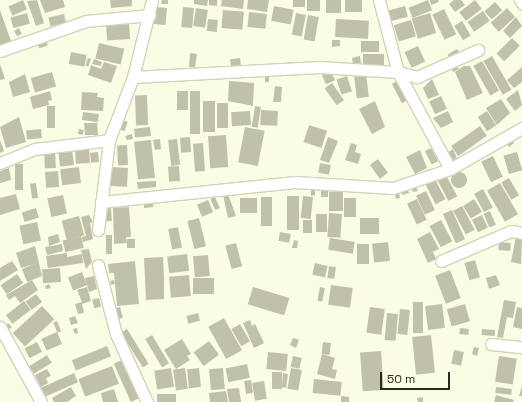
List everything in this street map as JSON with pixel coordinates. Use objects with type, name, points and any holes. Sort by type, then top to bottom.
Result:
[{"type":"street","points":[[98,230],[109,140],[133,78],[150,15],[152,0]]},
{"type":"street","points":[[379,0],[398,72],[450,168]]},
{"type":"street","points":[[0,51],[86,21],[150,15]]},
{"type":"street","points":[[133,78],[320,67],[398,72],[417,77],[478,50]]},
{"type":"street","points":[[101,202],[295,182],[393,188],[450,168],[522,128]]},
{"type":"street","points":[[0,163],[35,149],[109,140]]},
{"type":"street","points":[[441,261],[511,231],[522,233]]},
{"type":"street","points":[[98,265],[116,334],[146,402]]},
{"type":"street","points":[[0,327],[41,402]]},
{"type":"street","points":[[491,344],[522,347]]},
{"type":"building","points":[[23,0],[27,9],[12,16],[8,7]]},
{"type":"building","points":[[37,0],[44,23],[36,26],[27,1]]},
{"type":"building","points":[[40,0],[63,0],[65,7],[45,13]]},
{"type":"building","points":[[110,0],[132,0],[132,6],[111,8]]},
{"type":"building","points":[[162,0],[168,0],[168,4],[161,4]]},
{"type":"building","points":[[194,0],[208,0],[207,6],[194,4]]},
{"type":"building","points":[[209,0],[217,0],[217,6],[209,5]]},
{"type":"building","points":[[222,0],[244,0],[243,9],[221,6]]},
{"type":"building","points":[[248,0],[269,0],[267,12],[247,9]]},
{"type":"building","points":[[293,0],[305,0],[305,7],[293,7]]},
{"type":"building","points":[[307,0],[320,0],[320,11],[307,11]]},
{"type":"building","points":[[326,0],[341,0],[341,13],[326,13]]},
{"type":"building","points":[[345,0],[362,0],[362,12],[345,12]]},
{"type":"building","points":[[428,0],[432,10],[413,18],[409,8]]},
{"type":"building","points":[[430,0],[438,0],[439,2],[431,5]]},
{"type":"building","points":[[454,0],[461,0],[465,5],[455,12],[449,4]]},
{"type":"building","points":[[475,0],[482,9],[466,21],[459,12]]},
{"type":"building","points":[[495,2],[502,10],[492,19],[484,11]]},
{"type":"building","points":[[274,6],[294,10],[291,25],[271,21]]},
{"type":"building","points":[[405,6],[408,17],[389,22],[386,11]]},
{"type":"building","points":[[155,7],[167,8],[165,25],[154,24]]},
{"type":"building","points":[[183,7],[194,8],[192,28],[181,27]]},
{"type":"building","points":[[196,8],[208,10],[205,28],[193,26]]},
{"type":"building","points":[[507,8],[515,17],[499,32],[491,23]]},
{"type":"building","points":[[444,9],[456,34],[445,40],[432,15]]},
{"type":"building","points":[[0,10],[11,41],[0,45]]},
{"type":"building","points":[[223,10],[244,12],[242,30],[221,28]]},
{"type":"building","points":[[483,11],[490,21],[474,32],[467,22]]},
{"type":"building","points":[[249,12],[267,14],[265,29],[247,27]]},
{"type":"building","points":[[27,13],[30,24],[13,28],[11,17]]},
{"type":"building","points":[[296,13],[306,15],[302,37],[292,35]]},
{"type":"building","points":[[430,13],[436,33],[418,39],[412,19]]},
{"type":"building","points":[[64,14],[66,23],[50,26],[48,18]]},
{"type":"building","points":[[308,15],[319,17],[314,42],[304,40]]},
{"type":"building","points":[[516,17],[522,26],[510,38],[503,31]]},
{"type":"building","points":[[208,19],[218,20],[217,32],[207,31]]},
{"type":"building","points":[[336,19],[369,21],[368,39],[335,37]]},
{"type":"building","points":[[411,20],[416,36],[399,42],[394,25]]},
{"type":"building","points":[[462,21],[471,36],[463,40],[454,26]]},
{"type":"building","points":[[129,23],[130,39],[107,41],[106,25]]},
{"type":"building","points":[[19,28],[22,34],[17,36],[14,31]]},
{"type":"building","points":[[45,37],[48,46],[39,48],[36,40]]},
{"type":"building","points":[[512,38],[520,46],[504,61],[496,54]]},
{"type":"building","points":[[332,40],[340,40],[340,46],[332,47]]},
{"type":"building","points":[[361,41],[379,41],[379,52],[361,52]]},
{"type":"building","points":[[99,43],[124,49],[121,64],[95,59]]},
{"type":"building","points":[[418,46],[425,61],[412,68],[404,52]]},
{"type":"building","points":[[457,49],[460,54],[451,60],[448,55]]},
{"type":"building","points":[[71,52],[87,55],[84,67],[69,64]]},
{"type":"building","points":[[190,53],[197,54],[195,67],[189,67]]},
{"type":"building","points":[[363,54],[384,54],[384,65],[363,65]]},
{"type":"building","points":[[360,56],[361,63],[353,65],[352,58]]},
{"type":"building","points":[[492,56],[512,90],[503,95],[483,61]]},
{"type":"building","points":[[88,58],[91,59],[88,67],[86,66]]},
{"type":"building","points":[[240,58],[241,66],[231,67],[230,59]]},
{"type":"building","points":[[94,59],[102,62],[101,66],[92,64]]},
{"type":"building","points":[[482,61],[499,90],[490,95],[473,66]]},
{"type":"building","points":[[104,62],[117,66],[111,83],[88,75],[91,65],[101,69]]},
{"type":"building","points":[[0,64],[5,79],[0,80]]},
{"type":"building","points":[[456,64],[459,69],[453,72],[451,67]]},
{"type":"building","points":[[464,66],[470,66],[483,93],[467,100],[455,72]]},
{"type":"building","points":[[522,67],[522,82],[514,88],[507,80]]},
{"type":"building","points":[[331,71],[335,80],[326,84],[322,75]]},
{"type":"building","points":[[52,72],[56,86],[35,92],[31,78]]},
{"type":"building","points":[[25,74],[30,92],[13,97],[9,82]]},
{"type":"building","points":[[366,74],[369,97],[357,98],[354,75]]},
{"type":"building","points":[[347,76],[352,91],[341,95],[337,79]]},
{"type":"building","points":[[265,77],[269,77],[269,82],[265,82]]},
{"type":"building","points":[[432,79],[439,95],[428,99],[423,88]]},
{"type":"building","points":[[399,80],[409,100],[402,103],[392,84]]},
{"type":"building","points":[[229,81],[254,83],[253,106],[228,101]]},
{"type":"building","points":[[332,83],[344,100],[337,105],[325,88]]},
{"type":"building","points":[[275,86],[282,87],[281,102],[273,102]]},
{"type":"building","points":[[518,90],[522,105],[515,111],[506,99]]},
{"type":"building","points":[[50,91],[52,100],[48,101],[49,105],[33,109],[30,97]]},
{"type":"building","points":[[177,91],[188,91],[188,110],[177,110]]},
{"type":"building","points":[[190,91],[200,91],[200,134],[190,134]]},
{"type":"building","points":[[82,92],[98,93],[97,97],[104,98],[103,111],[81,110]]},
{"type":"building","points":[[135,95],[147,95],[148,125],[136,125]]},
{"type":"building","points":[[441,96],[447,109],[435,114],[429,101]]},
{"type":"building","points":[[501,99],[510,113],[497,125],[486,108]]},
{"type":"building","points":[[203,101],[215,101],[215,132],[203,132]]},
{"type":"building","points":[[375,101],[385,127],[372,134],[359,109]]},
{"type":"building","points":[[217,103],[228,103],[228,128],[217,128]]},
{"type":"building","points":[[47,106],[55,106],[55,128],[47,128]]},
{"type":"building","points":[[255,106],[261,107],[258,128],[252,127]]},
{"type":"building","points":[[261,110],[278,111],[277,126],[260,125]]},
{"type":"building","points":[[250,111],[251,125],[232,126],[231,112]]},
{"type":"building","points":[[448,111],[453,122],[441,128],[433,118]]},
{"type":"building","points":[[487,111],[496,125],[487,131],[478,117]]},
{"type":"building","points":[[83,112],[99,114],[98,122],[82,120]]},
{"type":"building","points":[[19,117],[26,142],[6,148],[0,127]]},
{"type":"building","points":[[122,120],[128,122],[125,131],[119,130]]},
{"type":"building","points":[[84,123],[97,123],[98,135],[85,135]]},
{"type":"building","points":[[309,125],[327,131],[322,148],[303,142]]},
{"type":"building","points":[[480,126],[487,136],[458,156],[451,146]]},
{"type":"building","points":[[150,127],[151,136],[135,138],[134,129]]},
{"type":"building","points":[[245,127],[265,131],[258,166],[238,162]]},
{"type":"building","points":[[41,129],[42,138],[27,140],[26,131]]},
{"type":"building","points":[[79,129],[84,130],[83,135],[78,134]]},
{"type":"building","points":[[132,134],[133,139],[127,140],[125,136]]},
{"type":"building","points":[[226,135],[228,167],[210,168],[208,136]]},
{"type":"building","points":[[190,137],[191,152],[181,153],[180,138]]},
{"type":"building","points":[[328,137],[338,141],[329,163],[320,160]]},
{"type":"building","points":[[160,139],[161,149],[155,150],[153,140]]},
{"type":"building","points":[[177,139],[180,165],[171,166],[168,140]]},
{"type":"building","points":[[512,139],[514,143],[509,147],[506,142]]},
{"type":"building","points":[[0,140],[4,151],[0,153]]},
{"type":"building","points":[[151,140],[155,178],[138,180],[134,142]]},
{"type":"building","points":[[203,143],[205,171],[195,172],[193,144]]},
{"type":"building","points":[[351,143],[357,145],[355,152],[361,154],[358,164],[345,160]]},
{"type":"building","points":[[127,145],[128,165],[118,165],[117,146]]},
{"type":"building","points":[[89,146],[90,163],[76,164],[75,147]]},
{"type":"building","points":[[431,148],[438,161],[432,165],[425,151]]},
{"type":"building","points":[[72,149],[74,165],[60,167],[58,151]]},
{"type":"building","points":[[453,149],[457,158],[452,161],[447,153]]},
{"type":"building","points":[[420,150],[427,168],[415,174],[406,157]]},
{"type":"building","points":[[55,151],[56,168],[45,169],[44,152]]},
{"type":"building","points":[[98,152],[99,162],[91,163],[90,153]]},
{"type":"building","points":[[517,152],[522,170],[509,174],[504,156]]},
{"type":"building","points":[[493,156],[503,177],[491,182],[481,161]]},
{"type":"building","points":[[378,159],[388,173],[380,179],[370,165]]},
{"type":"building","points":[[320,163],[331,165],[329,175],[318,173]]},
{"type":"building","points":[[15,164],[23,164],[23,190],[15,190]]},
{"type":"building","points":[[179,166],[180,181],[169,182],[168,167]]},
{"type":"building","points":[[79,167],[81,183],[62,185],[60,169]]},
{"type":"building","points":[[111,167],[128,168],[127,187],[110,186]]},
{"type":"building","points":[[9,168],[11,180],[0,183],[0,171]]},
{"type":"building","points":[[58,171],[59,187],[46,188],[45,172]]},
{"type":"building","points":[[459,172],[466,177],[467,180],[462,187],[459,188],[452,183],[451,180],[456,173]]},
{"type":"building","points":[[446,175],[457,196],[448,201],[437,180]]},
{"type":"building","points":[[434,177],[445,199],[436,204],[424,182]]},
{"type":"building","points":[[509,178],[519,195],[511,200],[501,183]]},
{"type":"building","points":[[156,181],[156,187],[138,189],[137,182]]},
{"type":"building","points":[[36,183],[38,198],[32,199],[30,184]]},
{"type":"building","points":[[500,183],[518,214],[505,222],[487,190]]},
{"type":"building","points":[[415,185],[418,191],[413,192],[411,187]]},
{"type":"building","points":[[407,188],[409,193],[402,195],[401,190]]},
{"type":"building","points":[[311,189],[315,189],[315,195],[311,196]]},
{"type":"building","points":[[321,189],[328,189],[328,197],[321,197]]},
{"type":"building","points":[[398,189],[400,198],[396,199],[394,191]]},
{"type":"building","points":[[483,189],[493,208],[484,212],[474,194]]},
{"type":"building","points":[[426,191],[435,210],[425,215],[416,196]]},
{"type":"building","points":[[329,192],[343,192],[343,211],[329,211]]},
{"type":"building","points":[[16,194],[20,209],[0,215],[0,198]]},
{"type":"building","points":[[228,194],[236,216],[228,218],[223,195]]},
{"type":"building","points":[[63,195],[67,214],[51,217],[47,198]]},
{"type":"building","points":[[287,196],[299,196],[299,230],[287,230]]},
{"type":"building","points":[[303,196],[313,197],[311,219],[301,218]]},
{"type":"building","points":[[215,197],[220,208],[215,210],[210,199]]},
{"type":"building","points":[[261,197],[272,197],[272,226],[261,226]]},
{"type":"building","points":[[240,198],[257,198],[257,213],[240,213]]},
{"type":"building","points":[[344,198],[356,198],[356,217],[344,217]]},
{"type":"building","points":[[417,199],[427,220],[417,224],[407,204]]},
{"type":"building","points":[[474,199],[482,212],[471,219],[463,206]]},
{"type":"building","points":[[208,200],[213,212],[202,217],[197,205]]},
{"type":"building","points":[[144,203],[153,203],[153,207],[144,208]]},
{"type":"building","points":[[462,206],[475,230],[466,235],[453,211]]},
{"type":"building","points":[[129,207],[131,237],[126,237],[127,243],[114,244],[113,208]]},
{"type":"building","points":[[36,208],[39,218],[25,222],[22,212]]},
{"type":"building","points":[[105,208],[111,208],[112,221],[106,221]]},
{"type":"building","points":[[452,210],[465,239],[456,243],[443,214]]},
{"type":"building","points":[[490,211],[496,225],[489,228],[484,214]]},
{"type":"building","points":[[329,213],[342,214],[340,238],[327,237]]},
{"type":"building","points":[[316,214],[327,214],[327,232],[316,232]]},
{"type":"building","points":[[89,215],[93,222],[90,223],[93,239],[83,242],[82,237],[86,236],[81,217]]},
{"type":"building","points":[[482,215],[488,228],[478,232],[472,220]]},
{"type":"building","points":[[79,216],[84,235],[67,240],[62,221]]},
{"type":"building","points":[[199,218],[206,246],[194,249],[187,221]]},
{"type":"building","points":[[360,218],[379,218],[379,234],[360,234]]},
{"type":"building","points":[[303,220],[312,220],[312,233],[303,233]]},
{"type":"building","points":[[441,220],[452,241],[441,247],[430,226]]},
{"type":"building","points":[[37,222],[41,241],[23,244],[19,226]]},
{"type":"building","points":[[178,227],[182,248],[172,250],[168,229]]},
{"type":"building","points":[[280,232],[291,234],[289,243],[278,241]]},
{"type":"building","points":[[430,232],[439,249],[428,254],[433,252],[436,259],[428,263],[417,239]]},
{"type":"building","points":[[58,234],[60,242],[49,246],[48,237]]},
{"type":"building","points":[[106,235],[112,235],[112,254],[106,254]]},
{"type":"building","points":[[81,236],[84,248],[65,252],[63,241]]},
{"type":"building","points":[[516,237],[522,238],[521,264],[511,262]]},
{"type":"building","points":[[330,238],[355,242],[353,254],[328,250]]},
{"type":"building","points":[[127,239],[135,239],[135,248],[127,248]]},
{"type":"building","points":[[294,240],[298,241],[297,248],[292,248]]},
{"type":"building","points":[[388,242],[390,261],[374,263],[372,244]]},
{"type":"building","points":[[499,242],[511,243],[510,251],[498,250]]},
{"type":"building","points":[[236,243],[242,266],[232,269],[225,246]]},
{"type":"building","points":[[62,244],[63,251],[47,255],[45,247]]},
{"type":"building","points":[[357,244],[369,244],[369,264],[357,264]]},
{"type":"building","points":[[35,246],[42,276],[27,282],[22,269],[34,264],[21,268],[16,253]]},
{"type":"building","points":[[89,249],[92,262],[86,269],[81,250]]},
{"type":"building","points":[[67,253],[67,257],[82,254],[83,263],[48,268],[46,256]]},
{"type":"building","points":[[187,254],[189,271],[169,273],[167,256]]},
{"type":"building","points":[[208,255],[210,276],[195,277],[193,256]]},
{"type":"building","points":[[163,257],[164,299],[146,300],[144,258]]},
{"type":"building","points":[[475,260],[480,277],[469,280],[464,263]]},
{"type":"building","points":[[12,261],[18,270],[0,281],[0,268]]},
{"type":"building","points":[[135,261],[139,304],[117,306],[114,273],[109,273],[108,264]]},
{"type":"building","points":[[315,263],[328,266],[325,278],[312,275]]},
{"type":"building","points":[[329,266],[336,267],[334,279],[327,278]]},
{"type":"building","points":[[60,268],[61,282],[43,283],[42,269]]},
{"type":"building","points":[[450,270],[461,298],[446,304],[435,276]]},
{"type":"building","points":[[82,272],[87,285],[73,290],[68,277]]},
{"type":"building","points":[[17,274],[23,283],[7,294],[0,285]]},
{"type":"building","points":[[189,275],[191,296],[171,298],[169,277]]},
{"type":"building","points":[[496,275],[500,285],[489,289],[486,278]]},
{"type":"building","points":[[94,276],[97,289],[89,292],[85,278]]},
{"type":"building","points":[[193,278],[214,278],[214,294],[193,294]]},
{"type":"building","points":[[32,280],[38,290],[20,303],[15,296],[9,300],[6,295]]},
{"type":"building","points":[[114,280],[115,284],[111,285],[110,281]]},
{"type":"building","points":[[49,284],[51,288],[46,289],[45,286]]},
{"type":"building","points":[[331,285],[353,288],[350,308],[328,305]]},
{"type":"building","points":[[87,287],[91,301],[82,304],[84,313],[78,314],[75,304],[82,302],[77,290]]},
{"type":"building","points":[[253,287],[289,298],[284,315],[248,304]]},
{"type":"building","points":[[320,287],[325,288],[322,302],[317,301]]},
{"type":"building","points":[[36,294],[42,302],[32,310],[26,302]]},
{"type":"building","points":[[99,298],[101,307],[94,308],[92,300]]},
{"type":"building","points":[[504,300],[516,302],[513,318],[507,317],[503,338],[497,337]]},
{"type":"building","points":[[24,301],[31,310],[13,324],[6,315]]},
{"type":"building","points":[[413,302],[423,302],[423,333],[413,333]]},
{"type":"building","points":[[442,304],[445,328],[428,330],[425,306]]},
{"type":"building","points":[[465,304],[470,321],[452,327],[447,309]]},
{"type":"building","points":[[42,306],[54,319],[25,346],[13,333]]},
{"type":"building","points":[[120,307],[123,318],[117,319],[114,309]]},
{"type":"building","points":[[370,307],[385,309],[381,335],[366,333]]},
{"type":"building","points":[[517,307],[522,308],[522,329],[513,327]]},
{"type":"building","points":[[400,309],[410,310],[407,335],[397,334]]},
{"type":"building","points":[[198,313],[200,321],[188,324],[186,316]]},
{"type":"building","points":[[387,313],[398,314],[396,341],[385,340]]},
{"type":"building","points":[[75,316],[78,323],[71,325],[69,318]]},
{"type":"building","points":[[224,318],[242,350],[226,359],[208,327]]},
{"type":"building","points":[[250,320],[252,326],[255,324],[264,343],[254,348],[243,323]]},
{"type":"building","points":[[57,321],[61,331],[57,333],[53,322]]},
{"type":"building","points":[[8,323],[12,327],[6,332],[3,328]]},
{"type":"building","points":[[240,324],[250,341],[241,346],[231,329]]},
{"type":"building","points":[[77,328],[78,333],[75,334],[73,329]]},
{"type":"building","points":[[460,328],[469,329],[468,335],[459,334]]},
{"type":"building","points":[[127,329],[149,364],[143,367],[121,333]]},
{"type":"building","points":[[482,329],[495,330],[495,336],[482,335]]},
{"type":"building","points":[[57,332],[62,344],[46,351],[41,339]]},
{"type":"building","points":[[152,335],[169,363],[162,367],[145,339]]},
{"type":"building","points":[[431,335],[435,373],[416,375],[412,337]]},
{"type":"building","points":[[293,338],[299,340],[296,348],[290,345]]},
{"type":"building","points":[[182,339],[191,354],[187,356],[190,360],[176,369],[164,350]]},
{"type":"building","points":[[209,341],[219,355],[204,366],[194,352]]},
{"type":"building","points":[[37,342],[42,352],[30,358],[25,348]]},
{"type":"building","points":[[323,342],[331,343],[329,355],[322,354]]},
{"type":"building","points":[[107,346],[111,356],[76,370],[72,360]]},
{"type":"building","points":[[474,347],[479,348],[477,356],[472,354]]},
{"type":"building","points":[[454,350],[464,352],[461,366],[451,364]]},
{"type":"building","points":[[381,351],[384,390],[363,391],[360,352]]},
{"type":"building","points":[[268,352],[288,354],[286,371],[266,369]]},
{"type":"building","points":[[322,354],[335,358],[332,369],[337,370],[335,379],[317,374]]},
{"type":"building","points":[[47,355],[52,363],[34,374],[29,366]]},
{"type":"building","points":[[293,356],[302,358],[299,369],[291,367]]},
{"type":"building","points":[[499,356],[517,359],[513,384],[495,382]]},
{"type":"building","points":[[122,360],[139,398],[131,402],[114,364]]},
{"type":"building","points":[[247,364],[250,378],[228,382],[225,369]]},
{"type":"building","points":[[112,366],[119,384],[85,397],[78,379]]},
{"type":"building","points":[[171,368],[174,387],[157,389],[154,371]]},
{"type":"building","points":[[185,368],[188,389],[176,390],[173,370]]},
{"type":"building","points":[[199,368],[201,387],[189,388],[187,369]]},
{"type":"building","points":[[223,368],[225,389],[211,390],[209,369]]},
{"type":"building","points":[[291,368],[302,370],[298,391],[287,389]]},
{"type":"building","points":[[47,369],[51,376],[46,378],[48,383],[41,387],[35,375]]},
{"type":"building","points":[[272,372],[282,372],[282,389],[272,389]]},
{"type":"building","points":[[74,373],[78,382],[43,398],[39,388]]},
{"type":"building","points":[[283,373],[288,374],[286,388],[282,387]]},
{"type":"building","points":[[314,379],[342,382],[340,396],[313,393]]},
{"type":"building","points":[[251,380],[253,393],[246,394],[244,381]]},
{"type":"building","points":[[264,381],[267,399],[255,401],[252,383]]},
{"type":"building","points":[[522,386],[522,396],[519,396]]},
{"type":"building","points":[[71,387],[76,396],[67,402],[54,402],[52,398]]},
{"type":"building","points":[[496,387],[512,389],[511,395],[495,393]]},
{"type":"building","points":[[239,388],[241,402],[229,402],[227,389]]},
{"type":"building","points":[[114,389],[118,402],[103,402],[101,393]]},
{"type":"building","points":[[226,391],[228,402],[210,402],[209,393]]},
{"type":"building","points":[[157,394],[176,394],[176,402],[157,402]]},
{"type":"building","points":[[496,395],[514,400],[513,402],[494,402]]},
{"type":"building","points":[[341,396],[349,397],[349,402],[341,402]]},
{"type":"building","points":[[423,397],[423,402],[418,402],[417,398]]}]
